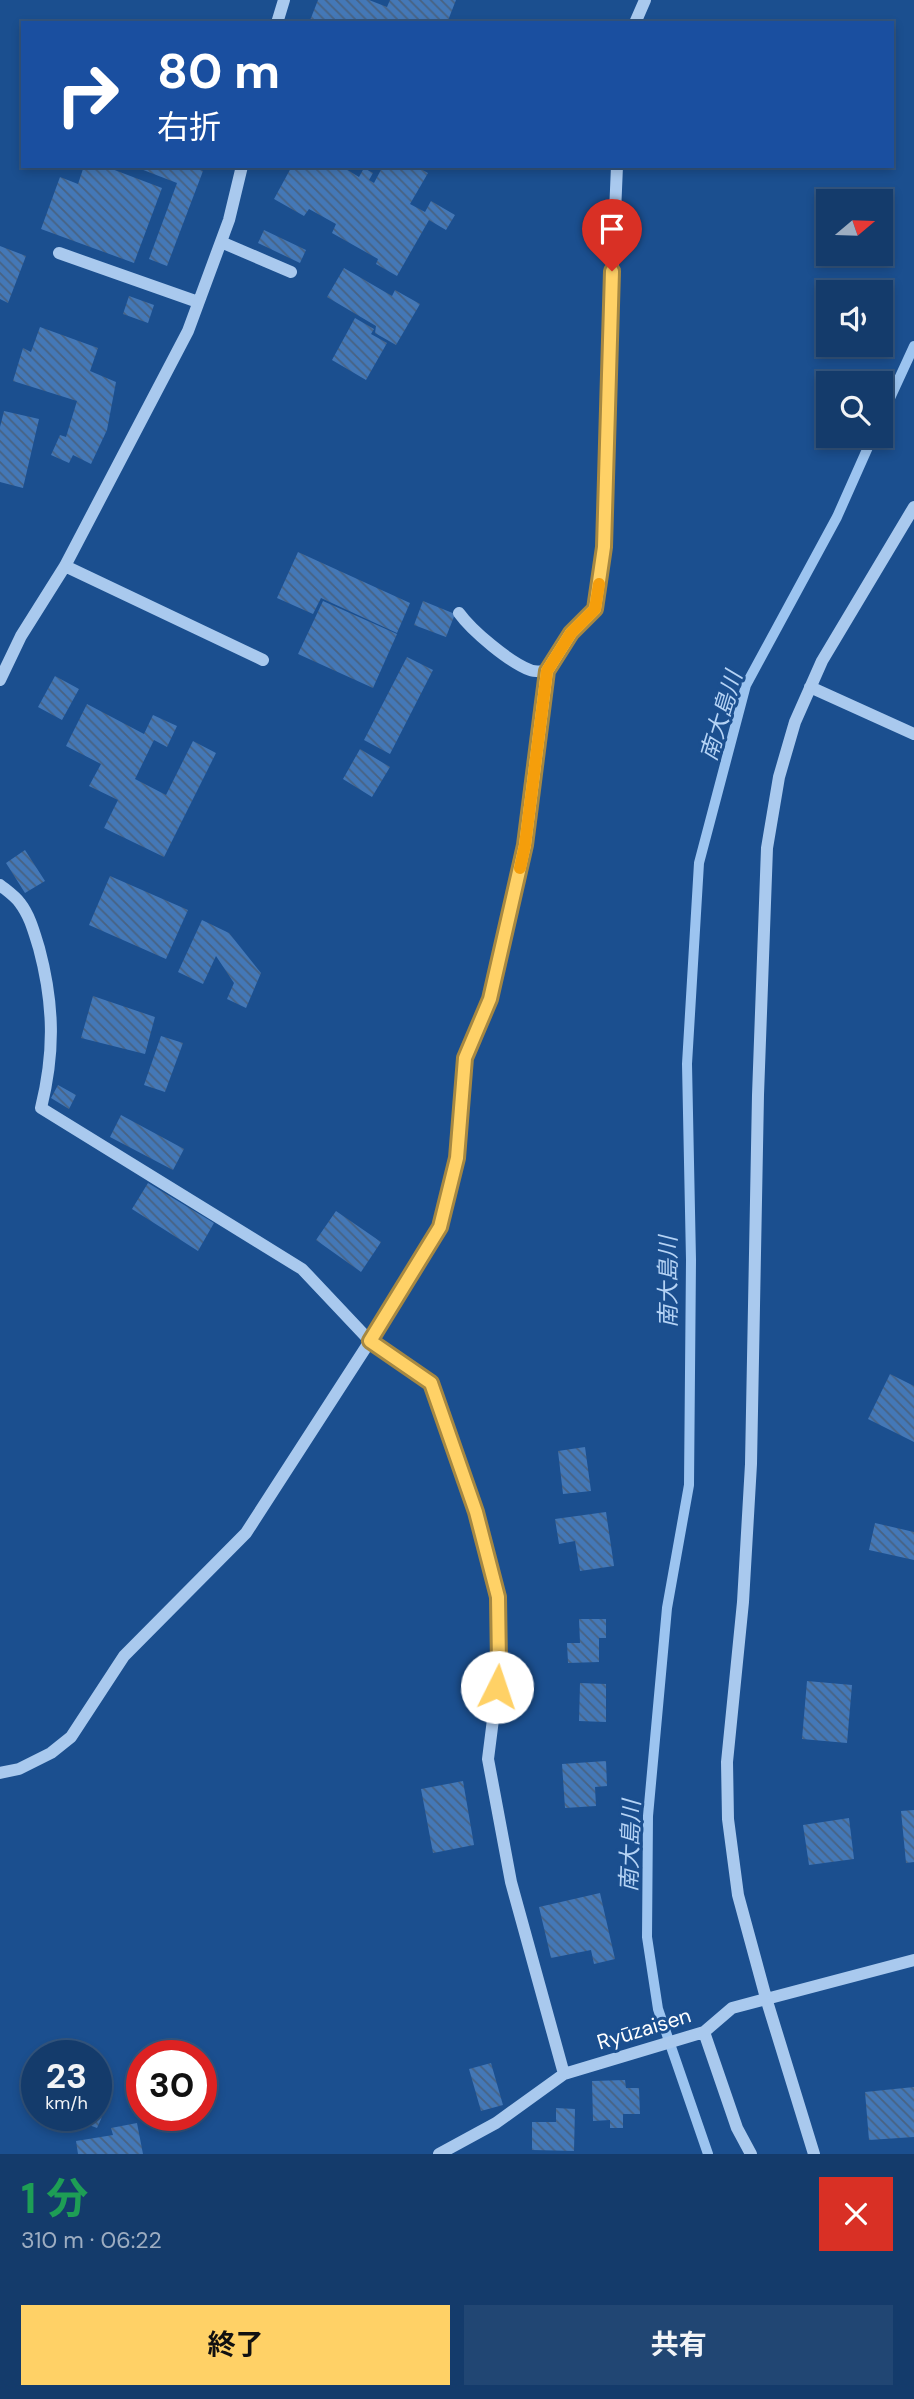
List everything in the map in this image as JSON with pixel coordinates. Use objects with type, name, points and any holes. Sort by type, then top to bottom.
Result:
[{"type":"street","points":[[278,21],[284,0]]},
{"type":"street","points":[[636,21],[645,0]]},
{"type":"street","points":[[0,680],[21,636],[65,566],[188,331],[229,220],[242,168]]},
{"type":"street","points":[[0,1773],[19,1769],[51,1753],[71,1737],[124,1656],[246,1533],[440,1227],[457,1158],[465,1058],[490,999],[525,845],[547,671],[571,633],[595,609],[604,547],[617,168]]},
{"type":"street","points":[[221,242],[291,272]]},
{"type":"street","points":[[59,253],[198,302]]},
{"type":"street","points":[[814,2154],[766,1998],[738,1895],[728,1819],[727,1762],[743,1602],[751,1464],[758,1095],[767,848],[779,777],[795,722],[810,687],[822,661],[914,507]]},
{"type":"street","points":[[65,566],[263,660]]},
{"type":"street","points":[[459,613],[471,629],[513,660],[530,670],[547,671]]},
{"type":"street","points":[[810,687],[914,734]]},
{"type":"street","points":[[0,885],[20,902],[33,926],[47,976],[52,1033],[50,1073],[41,1108],[302,1269],[370,1341],[431,1383],[476,1512],[498,1597],[499,1664],[488,1759],[511,1882],[564,2074]]},
{"type":"street","name":"Ryūzaisen","points":[[439,2154],[496,2123],[564,2074],[705,2032],[732,2008],[914,1960]]},
{"type":"street","points":[[705,2032],[737,2128],[751,2154]]},
{"type":"building","points":[[318,0],[369,0],[387,7],[390,0],[456,0],[448,21],[310,21]]},
{"type":"building","points":[[83,168],[109,168],[162,188],[134,263],[41,229],[60,177],[78,184]]},
{"type":"building","points":[[138,168],[195,168],[203,171],[167,266],[149,259],[177,183]]},
{"type":"building","points":[[291,168],[344,168],[359,177],[364,168],[373,173],[369,180],[374,183],[382,168],[419,168],[428,173],[410,204],[425,212],[431,201],[455,215],[446,230],[429,220],[397,276],[376,264],[378,259],[332,233],[336,224],[309,209],[304,216],[274,199]]},
{"type":"building","points":[[264,230],[306,250],[300,263],[258,243]]},
{"type":"building","points":[[0,246],[26,256],[8,303],[0,299]]},
{"type":"building","points":[[344,268],[392,296],[395,290],[420,304],[396,345],[375,333],[376,326],[327,297]]},
{"type":"building","points":[[129,296],[154,305],[148,323],[123,314]]},
{"type":"building","points":[[355,318],[374,329],[371,334],[387,343],[366,380],[332,360]]},
{"type":"building","points":[[40,327],[98,348],[90,371],[116,382],[107,430],[91,464],[73,455],[69,463],[51,455],[60,435],[66,437],[77,401],[13,381],[23,348],[31,352]]},
{"type":"building","points":[[4,411],[39,419],[23,488],[0,482],[0,427]]},
{"type":"building","points":[[298,552],[410,603],[397,633],[321,598],[313,614],[277,598]]},
{"type":"building","points":[[323,601],[397,634],[373,688],[298,654]]},
{"type":"building","points":[[423,601],[455,614],[446,637],[414,625]]},
{"type":"building","points":[[407,657],[433,670],[390,754],[364,740]]},
{"type":"building","points":[[55,676],[79,689],[62,720],[38,707]]},
{"type":"building","points":[[87,704],[144,734],[153,715],[177,726],[167,747],[154,740],[135,779],[166,795],[193,741],[216,753],[164,857],[104,828],[118,800],[89,786],[101,764],[66,746]]},
{"type":"building","points":[[360,749],[390,767],[372,797],[343,779]]},
{"type":"building","points":[[25,850],[45,881],[25,893],[6,863]]},
{"type":"building","points":[[110,876],[188,910],[166,959],[89,925]]},
{"type":"building","points":[[202,920],[229,933],[261,973],[246,1008],[227,999],[234,983],[216,956],[203,984],[178,972]]},
{"type":"building","points":[[93,996],[155,1017],[145,1054],[81,1038]]},
{"type":"building","points":[[161,1036],[183,1043],[165,1092],[144,1085]]},
{"type":"building","points":[[58,1085],[76,1095],[69,1109],[51,1098]]},
{"type":"building","points":[[121,1115],[184,1149],[173,1170],[110,1137]]},
{"type":"building","points":[[148,1183],[214,1223],[198,1251],[132,1209]]},
{"type":"building","points":[[336,1211],[381,1242],[361,1272],[316,1240]]},
{"type":"building","points":[[890,1374],[914,1386],[914,1442],[868,1419]]},
{"type":"building","points":[[585,1447],[591,1491],[563,1494],[558,1451]]},
{"type":"building","points":[[606,1512],[614,1566],[580,1571],[575,1541],[559,1544],[555,1519]]},
{"type":"building","points":[[875,1523],[914,1532],[914,1560],[869,1550]]},
{"type":"building","points":[[579,1619],[606,1619],[606,1638],[599,1638],[599,1662],[568,1663],[567,1643],[580,1643]]},
{"type":"building","points":[[807,1681],[852,1685],[847,1743],[802,1739]]},
{"type":"building","points":[[580,1683],[606,1684],[606,1722],[579,1721]]},
{"type":"building","points":[[606,1761],[607,1786],[595,1787],[596,1806],[565,1808],[562,1764]]},
{"type":"building","points":[[463,1781],[474,1845],[433,1853],[421,1789]]},
{"type":"building","points":[[914,1810],[914,1862],[906,1863],[901,1811]]},
{"type":"building","points":[[849,1818],[854,1859],[809,1865],[803,1825]]},
{"type":"building","points":[[600,1893],[615,1959],[594,1964],[591,1950],[551,1958],[539,1907]]},
{"type":"building","points":[[491,2063],[503,2105],[481,2111],[469,2069]]},
{"type":"building","points":[[625,2080],[626,2088],[639,2088],[640,2114],[623,2114],[623,2128],[610,2128],[610,2120],[593,2121],[592,2081]]},
{"type":"building","points":[[914,2087],[914,2137],[869,2140],[865,2092]]},
{"type":"building","points":[[556,2108],[575,2109],[574,2151],[532,2150],[532,2122],[556,2122]]},
{"type":"building","points":[[126,2125],[126,2131],[139,2131],[143,2154],[78,2154],[76,2141],[113,2135],[112,2128]]},
{"type":"waterway","name":"南大島川","points":[[893,392],[914,346]]},
{"type":"waterway","name":"南大島川","points":[[708,2154],[658,2009],[647,1937],[648,1816],[667,1608],[689,1485],[691,1260],[687,1064],[699,863],[746,685],[837,517],[868,448]]},
{"type":"slow traffic","points":[[520,868],[547,671],[571,633],[595,609],[599,584]]},
{"type":"route","points":[[497,1687],[498,1597],[476,1512],[431,1383],[370,1341],[440,1227],[457,1158],[465,1058],[490,999],[525,845],[547,671],[571,633],[595,609],[604,547],[612,271]]}]
